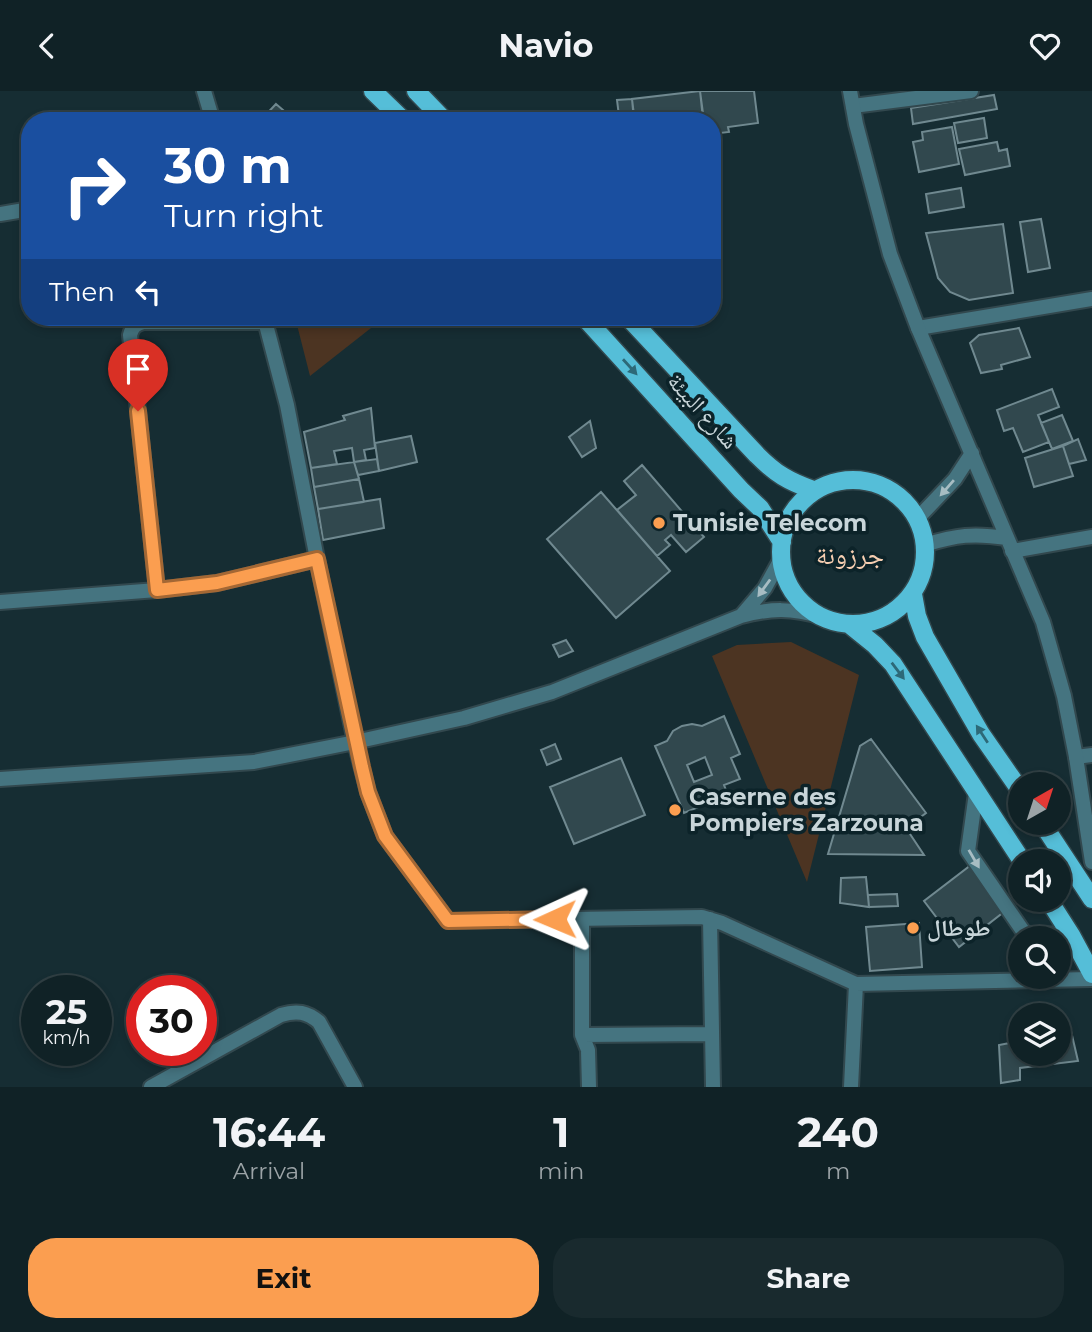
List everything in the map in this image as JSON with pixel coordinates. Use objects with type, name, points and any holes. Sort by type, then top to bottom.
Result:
[{"type":"main road","points":[[373,91],[395,112]]},
{"type":"main road","points":[[416,91],[436,112]]},
{"type":"main road","name":"شارع البيئة","points":[[592,326],[760,508],[782,549]]},
{"type":"main road","name":"شارع البيئة","points":[[636,326],[774,471],[813,490]]},
{"type":"main road","points":[[852,480],[879,485],[902,499],[917,519],[923,534],[926,557],[923,573],[913,594],[895,611],[877,621],[849,624],[822,617],[798,598],[788,583],[782,565],[782,549],[786,527],[795,509],[813,490],[852,480]]},
{"type":"main road","points":[[913,594],[925,638],[981,734],[1008,773]]},
{"type":"main road","points":[[849,624],[893,664],[1014,849]]},
{"type":"main road","points":[[1050,835],[1092,899]]},
{"type":"main road","points":[[1071,935],[1092,976]]},
{"type":"street","points":[[204,91],[210,112]]},
{"type":"street","points":[[850,91],[890,254],[918,328],[1043,622],[1064,696],[1092,862]]},
{"type":"street","points":[[853,106],[971,91]]},
{"type":"street","points":[[0,215],[21,211]]},
{"type":"street","points":[[918,328],[1092,299]]},
{"type":"street","points":[[134,326],[130,335],[157,590]]},
{"type":"street","points":[[267,326],[287,405],[355,742],[368,792],[385,836],[448,921],[702,917],[734,928],[856,984],[1092,976]]},
{"type":"street","points":[[917,519],[955,479],[972,453]]},
{"type":"street","points":[[924,545],[964,534],[982,534],[1009,545],[1092,537]]},
{"type":"street","points":[[741,616],[765,588],[782,549]]},
{"type":"street","points":[[0,602],[217,583],[317,559]]},
{"type":"street","points":[[0,779],[254,762],[464,718],[552,692],[741,616],[781,609],[822,617]]},
{"type":"street","points":[[1076,757],[1092,755]]},
{"type":"street","points":[[976,793],[968,851],[1020,926]]},
{"type":"street","points":[[582,919],[582,1035],[588,1050],[589,1087]]},
{"type":"street","points":[[709,919],[713,1087]]},
{"type":"street","points":[[851,1087],[856,984]]},
{"type":"street","points":[[151,1087],[291,1012],[302,1012],[319,1022],[355,1087]]},
{"type":"street","points":[[582,1035],[712,1034]]},
{"type":"shaded area","points":[[297,326],[374,326],[310,376]]},
{"type":"shaded area","points":[[791,642],[859,675],[807,882],[712,656],[737,645]]},
{"type":"building","points":[[700,91],[754,91],[758,123],[728,127],[729,132],[721,133],[721,112],[703,112]]},
{"type":"building","points":[[700,91],[702,112],[633,112],[632,99]]},
{"type":"building","points":[[994,95],[997,109],[913,124],[911,108]]},
{"type":"building","points":[[632,99],[634,112],[618,112],[617,100]]},
{"type":"building","points":[[276,104],[285,112],[268,112]]},
{"type":"building","points":[[984,118],[987,138],[958,143],[954,123]]},
{"type":"building","points":[[952,127],[959,164],[919,172],[913,142],[923,140],[922,132]]},
{"type":"building","points":[[997,142],[999,151],[1007,149],[1010,166],[965,175],[959,149]]},
{"type":"building","points":[[961,188],[964,207],[929,213],[926,194]]},
{"type":"building","points":[[1041,219],[1050,268],[1028,272],[1020,222]]},
{"type":"building","points":[[1003,224],[1013,293],[969,300],[950,292],[938,278],[926,233]]},
{"type":"building","points":[[1019,328],[1030,357],[1001,365],[1002,369],[981,373],[970,343],[979,335]]},
{"type":"building","points":[[1052,389],[1059,407],[1038,415],[1049,442],[1023,452],[1013,428],[1004,431],[997,410]]},
{"type":"building","points":[[371,408],[375,448],[364,450],[366,460],[354,462],[352,448],[334,451],[337,464],[311,468],[304,432],[345,420],[343,416]]},
{"type":"building","points":[[1062,415],[1073,441],[1052,449],[1041,423]]},
{"type":"building","points":[[590,421],[596,448],[582,457],[569,437]]},
{"type":"building","points":[[411,436],[417,462],[379,471],[375,443]]},
{"type":"building","points":[[1078,439],[1086,460],[1069,464],[1063,446]]},
{"type":"building","points":[[1063,446],[1073,476],[1034,487],[1025,458]]},
{"type":"building","points":[[377,459],[379,471],[358,475],[354,462]]},
{"type":"building","points":[[354,462],[359,479],[314,487],[311,468]]},
{"type":"building","name":"Tunisie Telecom","points":[[642,465],[704,537],[686,552],[671,535],[665,540],[670,545],[657,556],[617,510],[636,495],[624,481]]},
{"type":"building","points":[[359,479],[364,502],[318,509],[314,487]]},
{"type":"building","points":[[601,492],[670,571],[616,618],[547,539]]},
{"type":"building","points":[[380,499],[384,528],[323,540],[318,509]]},
{"type":"building","points":[[566,640],[573,651],[559,657],[553,645]]},
{"type":"building","points":[[724,716],[740,754],[731,758],[740,779],[724,785],[728,795],[684,813],[655,746],[667,741],[673,731],[682,726],[702,726]],"holes":[[[705,757],[712,775],[694,782],[687,765]]]},
{"type":"building","points":[[871,739],[926,813],[906,828],[924,855],[828,854],[860,746]]},
{"type":"building","points":[[555,744],[561,759],[547,765],[541,750]]},
{"type":"building","points":[[621,758],[645,815],[574,844],[550,787]]},
{"type":"building","points":[[971,865],[1005,911],[959,947],[924,901]]},
{"type":"building","points":[[866,877],[869,907],[840,903],[841,878]]},
{"type":"building","points":[[897,894],[898,906],[869,907],[868,895]]},
{"type":"building","points":[[919,923],[922,967],[870,971],[866,927]]},
{"type":"building","points":[[1071,1031],[1078,1061],[1071,1062]]},
{"type":"building","points":[[1008,1043],[1008,1066],[1037,1066],[1020,1068],[1020,1080],[1001,1083],[999,1045]]},
{"type":"place","name":"Tunisie Telecom","points":[[659,523]]},
{"type":"place","name":"Caserne des Pompiers Zarzouna","points":[[675,810]]},
{"type":"place","name":"طوطال","points":[[913,928]]},
{"type":"district","name":"جرزونة","points":[[850,555]]},
{"type":"route","points":[[138,411],[157,590],[217,583],[317,559],[355,742],[368,792],[385,836],[448,921],[555,919]]}]
